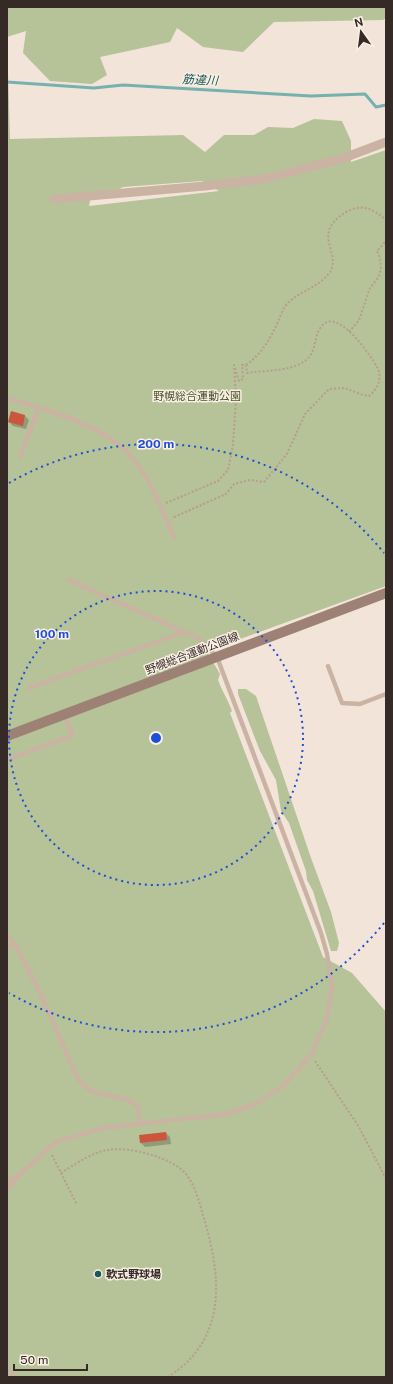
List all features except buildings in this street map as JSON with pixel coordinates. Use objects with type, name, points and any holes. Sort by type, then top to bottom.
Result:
[{"type":"main road","name":"野幌総合運動公園線","points":[[7,736],[386,593]]},
{"type":"street","points":[[54,200],[264,179],[341,159],[386,142]]},
{"type":"lane","points":[[7,398],[79,422],[108,438],[127,453],[142,471],[161,505],[174,538]]},
{"type":"lane","points":[[20,457],[39,408]]},
{"type":"lane","points":[[7,1189],[21,1173],[56,1142],[103,1128],[227,1114],[256,1104],[284,1085],[311,1055],[327,1019],[332,986],[327,954],[321,933],[217,657],[200,639],[69,580]]},
{"type":"lane","points":[[29,688],[184,632]]},
{"type":"lane","points":[[328,666],[342,703],[360,704],[386,694]]},
{"type":"lane","points":[[7,760],[73,735],[64,714]]},
{"type":"lane","points":[[7,935],[14,943],[37,986],[78,1079],[86,1089],[95,1093],[106,1096],[126,1098],[133,1102],[138,1107],[140,1124]]},
{"type":"lane","points":[[7,949],[14,943]]},
{"type":"lane","points":[[7,1181],[21,1173]]},
{"type":"lane","points":[[7,1368],[14,1377]]},
{"type":"path","points":[[161,505],[218,481],[228,470],[233,445],[236,399],[234,365],[239,381],[243,379],[242,365],[246,365],[256,358],[265,347],[285,306],[293,298],[315,286],[330,272],[333,262],[328,238],[330,227],[339,216],[352,209],[364,206],[374,210],[386,220]]},
{"type":"path","points":[[349,332],[359,320],[370,288],[378,278],[381,269],[380,258],[377,251],[386,241]]},
{"type":"path","points":[[167,520],[226,494],[234,484],[250,480],[264,482],[287,454],[305,414],[329,389],[345,388],[369,396],[375,391],[380,382],[379,372],[362,343],[338,323],[331,321],[325,322],[320,329],[315,348],[307,359],[296,366],[247,373],[246,365]]},
{"type":"path","points":[[311,1055],[359,1127],[386,1179]]},
{"type":"path","points":[[48,1149],[77,1205]]},
{"type":"path","points":[[61,1173],[107,1150],[135,1150],[168,1161],[185,1173],[195,1189],[216,1261],[216,1302],[209,1329],[196,1352],[182,1368],[168,1377]]},
{"type":"green space","points":[[7,7],[386,7],[386,18],[383,20],[274,22],[243,52],[203,47],[177,28],[170,42],[100,57],[107,75],[92,84],[50,81],[23,53],[26,31],[7,37]]},
{"type":"green space","name":"野幌総合運動公園","points":[[7,37],[10,139],[183,135],[205,152],[224,135],[254,135],[268,127],[293,128],[314,119],[342,121],[351,141],[351,162],[386,150],[386,586],[207,651],[220,674],[218,680],[232,711],[230,713],[323,957],[352,973],[386,1012],[386,1377],[7,1377]],"holes":[[[202,181],[219,191],[89,206],[91,196],[111,193],[123,187]]]},
{"type":"green space","points":[[238,689],[246,689],[256,696],[331,912],[339,943],[337,951],[331,951],[313,891],[307,880],[306,871],[289,823],[281,811],[276,780],[260,751],[238,694]]},
{"type":"waterway","name":"筋違川","points":[[7,82],[94,88],[123,85],[311,96],[365,94],[376,107],[386,105]]},
{"type":"place","name":"軟式野球場","points":[[98,1274]]}]
